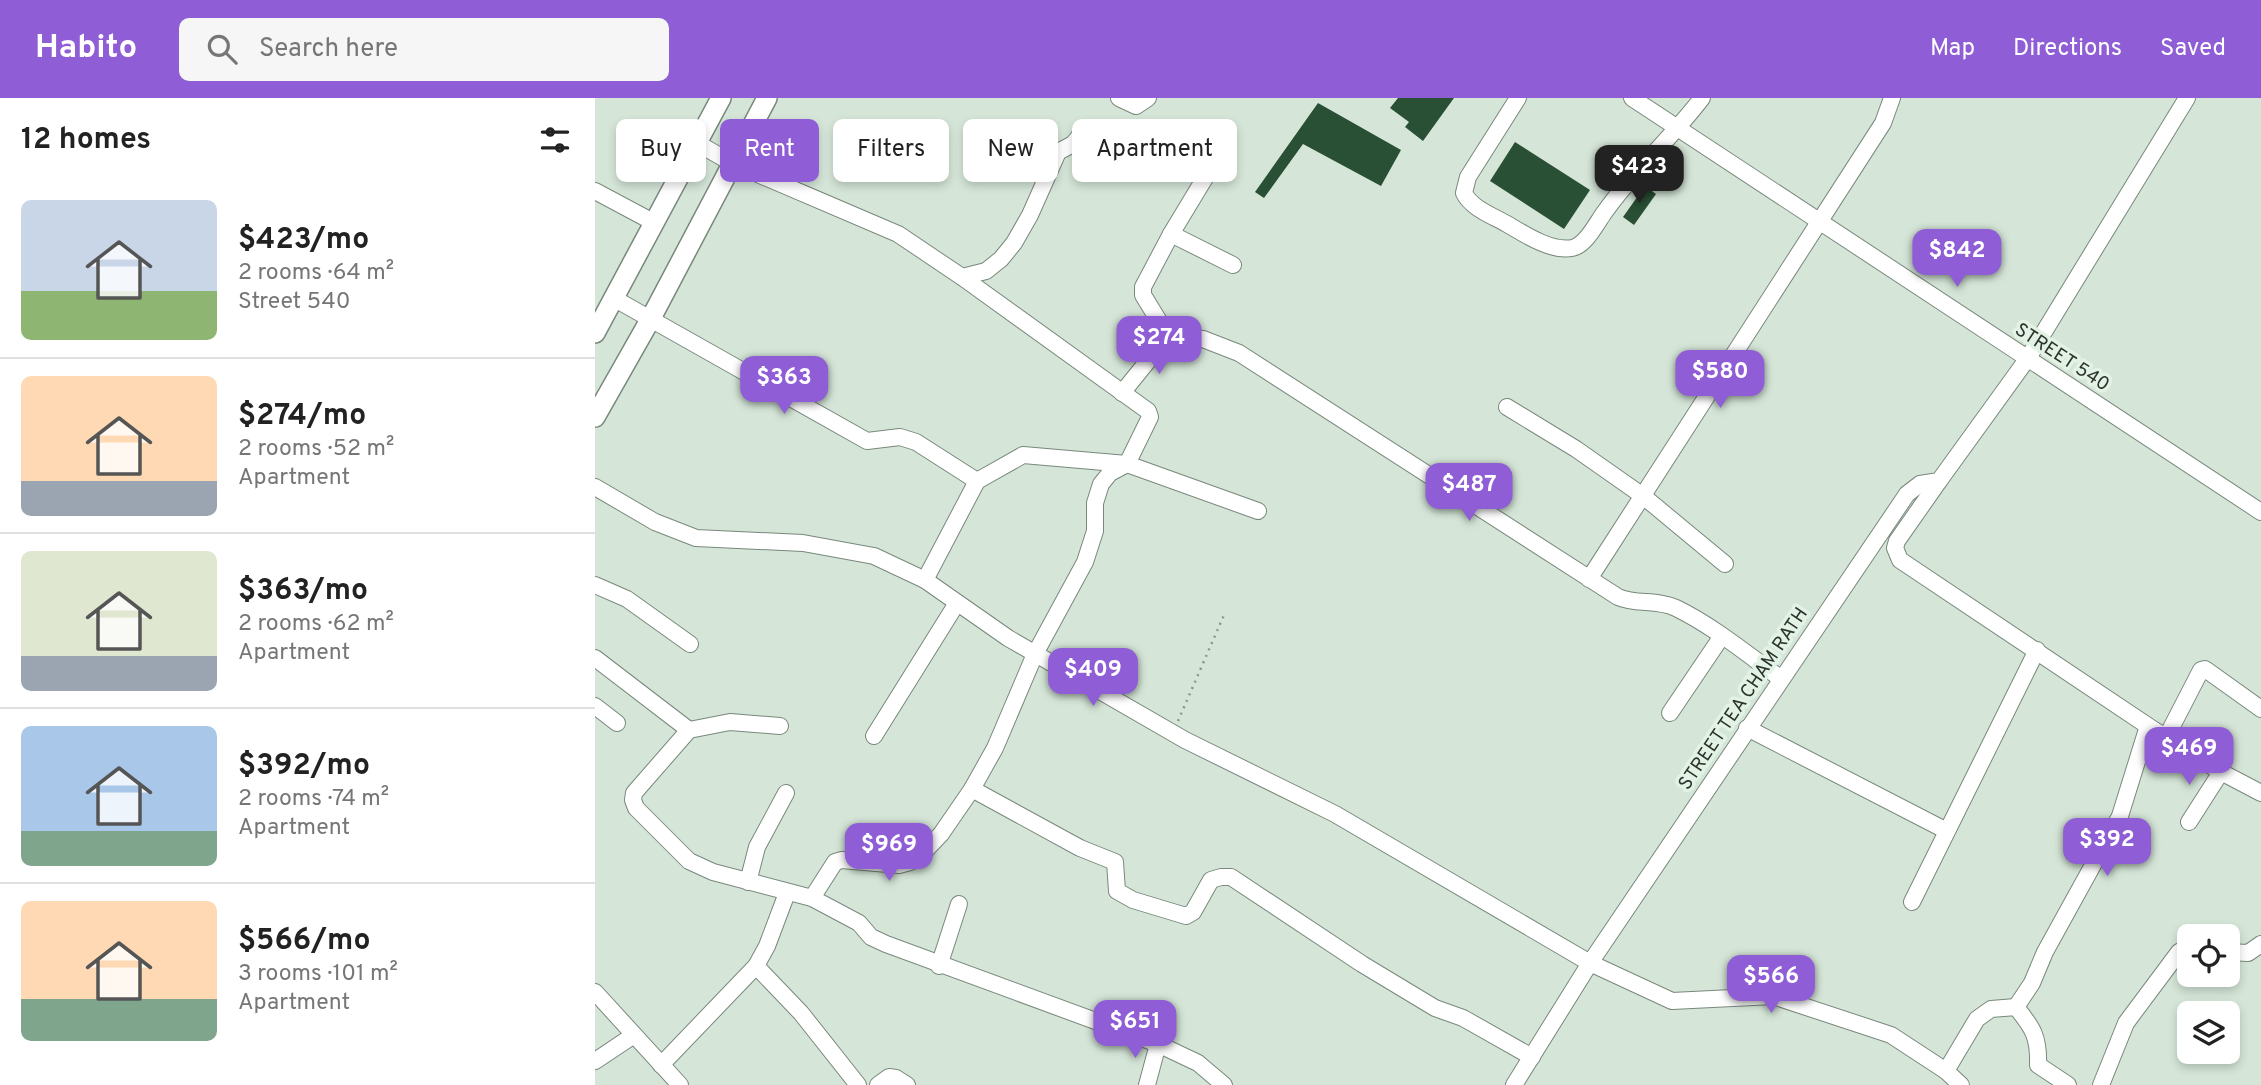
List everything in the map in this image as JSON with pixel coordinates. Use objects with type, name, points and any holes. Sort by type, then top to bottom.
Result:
[{"type":"main road","points":[[706,127],[722,98]]},
{"type":"main road","points":[[756,119],[767,98]]},
{"type":"main road","points":[[595,333],[677,182]]},
{"type":"main road","points":[[595,417],[650,320],[722,182]]},
{"type":"street","points":[[1119,98],[1136,106],[1148,98]]},
{"type":"street","points":[[1518,98],[1468,177],[1464,193],[1476,206],[1522,233],[1559,248],[1574,247],[1584,240],[1624,184],[1679,129],[1702,98]]},
{"type":"street","name":"STREET 540","points":[[1632,98],[2261,512]]},
{"type":"street","points":[[1589,579],[1883,123],[1892,98]]},
{"type":"street","points":[[2187,98],[2028,358],[1897,541],[1896,554],[1900,560],[2148,726],[2221,772],[2261,793]]},
{"type":"street","points":[[962,277],[986,271],[1001,259],[1030,215],[1058,152],[1072,145]]},
{"type":"street","points":[[776,182],[898,234],[962,277],[1147,411],[1150,416],[1127,464],[1110,473],[1101,484],[1095,503],[1095,531],[1085,562],[1035,654],[995,748],[972,789],[940,834],[919,857],[899,865],[842,860],[835,862],[813,898]]},
{"type":"street","points":[[1168,336],[1143,295],[1143,287],[1202,182]]},
{"type":"street","points":[[595,191],[655,223]]},
{"type":"street","points":[[1171,234],[1233,265]]},
{"type":"street","points":[[615,299],[867,441],[900,437],[916,442],[977,481]]},
{"type":"street","points":[[1122,393],[1168,336]]},
{"type":"street","points":[[1168,336],[1203,339],[1239,353],[1589,579],[1624,600],[1654,601],[1675,608],[1722,636],[1780,678]]},
{"type":"street","points":[[1507,407],[1576,449],[1643,496],[1725,564]]},
{"type":"street","points":[[925,580],[977,481],[1023,456],[1127,464],[1258,511]]},
{"type":"street","name":"STREET TEA CHAM RATH","points":[[1514,1085],[1590,963],[1780,678],[1907,494],[1920,484],[1939,481]]},
{"type":"street","points":[[595,487],[655,522],[697,537],[803,542],[874,556],[925,580],[1035,654],[1173,733],[1335,814],[1590,963],[1672,1001],[1773,996],[1891,1035],[1946,1071],[1961,1085]]},
{"type":"street","points":[[595,585],[627,599],[690,644]]},
{"type":"street","points":[[874,736],[957,603]]},
{"type":"street","points":[[1670,713],[1722,636]]},
{"type":"street","points":[[1912,902],[1945,830],[2037,650]]},
{"type":"street","points":[[595,658],[689,730]]},
{"type":"street","points":[[2167,736],[2201,670],[2205,668],[2261,709]]},
{"type":"street","points":[[595,706],[617,723]]},
{"type":"street","points":[[780,726],[730,722],[689,730],[634,793],[636,808],[689,861],[713,872],[813,898],[859,923],[871,937],[939,966],[1158,1044],[1198,1063],[1224,1085]]},
{"type":"street","points":[[2016,1007],[2032,983],[2045,952],[2120,816],[2148,726]]},
{"type":"street","points":[[1747,728],[1945,830]]},
{"type":"street","points":[[2189,822],[2221,772]]},
{"type":"street","points":[[972,789],[1080,848],[1115,862],[1117,891],[1133,901],[1186,916],[1193,912],[1210,880],[1231,877],[1434,1008],[1463,1018],[1532,1057]]},
{"type":"street","points":[[748,881],[757,847],[786,793]]},
{"type":"street","points":[[661,1065],[756,966],[767,946],[787,893]]},
{"type":"street","points":[[939,966],[959,904]]},
{"type":"street","points":[[2240,953],[2248,953],[2261,944]]},
{"type":"street","points":[[2101,1085],[2126,1023],[2177,954]]},
{"type":"street","points":[[756,966],[801,1013],[858,1085]]},
{"type":"street","points":[[595,992],[680,1085]]},
{"type":"street","points":[[1946,1071],[1977,1019],[1991,1009],[2016,1007]]},
{"type":"street","points":[[2016,1007],[2034,1029],[2038,1065],[2068,1085]]},
{"type":"street","points":[[595,1062],[634,1035]]},
{"type":"street","points":[[1147,1085],[1158,1044]]},
{"type":"street","points":[[878,1085],[889,1077],[907,1085]]},
{"type":"path","points":[[1173,733],[1224,615]]},
{"type":"building","points":[[1398,98],[1454,98],[1423,141],[1405,127],[1409,122],[1390,108]]},
{"type":"building","points":[[1318,103],[1401,150],[1381,186],[1303,144],[1264,198],[1255,192]]},
{"type":"building","points":[[1515,142],[1590,190],[1564,229],[1490,181]]},
{"type":"building","points":[[1645,186],[1656,194],[1634,225],[1623,217]]}]
